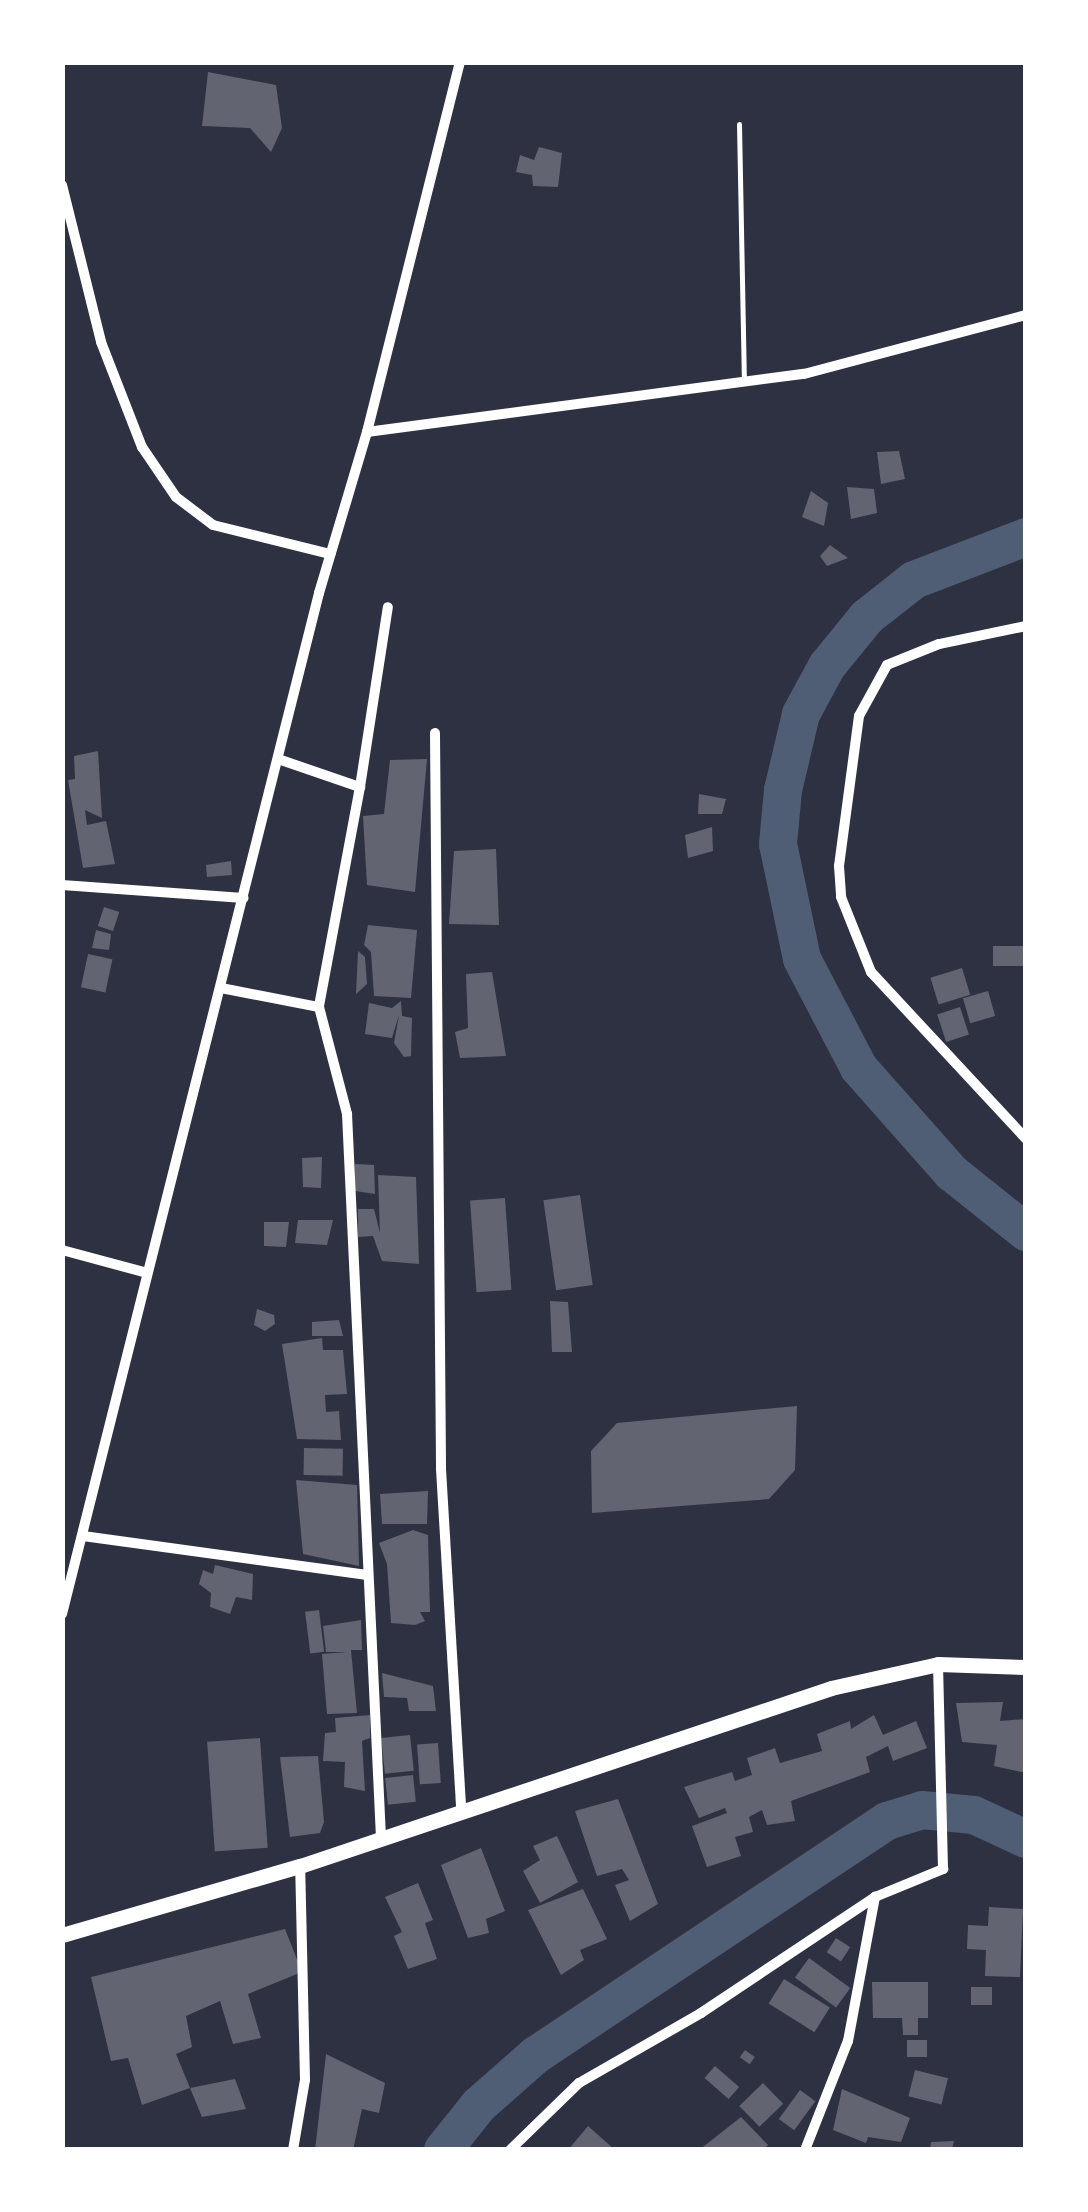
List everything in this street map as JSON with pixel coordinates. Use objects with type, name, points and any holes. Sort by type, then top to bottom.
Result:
[{"type":"main road","points":[[62,1935],[300,1866],[774,1704],[938,1664],[1026,1667]]},
{"type":"street","points":[[62,1614],[330,554],[367,432],[460,62]]},
{"type":"street","points":[[62,185],[101,342],[142,447],[176,497],[214,525],[330,554]]},
{"type":"street","points":[[367,432],[804,374],[1026,315]]},
{"type":"street","points":[[381,1839],[346,1114],[320,1006],[388,607]]},
{"type":"street","points":[[1026,626],[906,654],[880,674],[859,716],[839,866],[841,896],[870,972],[1026,1139]]},
{"type":"street","points":[[435,733],[441,1469],[461,1810]]},
{"type":"street","points":[[278,760],[360,787]]},
{"type":"street","points":[[62,885],[244,898]]},
{"type":"street","points":[[221,988],[320,1006]]},
{"type":"street","points":[[62,1250],[147,1274]]},
{"type":"street","points":[[83,1536],[367,1575]]},
{"type":"street","points":[[510,2150],[579,2083],[701,2013],[875,1897],[943,1869],[938,1664]]},
{"type":"street","points":[[293,2150],[305,2080],[300,1866]]},
{"type":"street","points":[[804,2150],[848,2041],[875,1897]]},
{"type":"lane","points":[[739,124],[744,382]]},
{"type":"building","points":[[208,72],[276,85],[282,128],[271,152],[250,128],[202,126]]},
{"type":"building","points":[[539,147],[562,153],[558,187],[533,186],[532,175],[516,172],[520,155],[534,160]]},
{"type":"building","points":[[899,451],[905,479],[881,484],[877,452]]},
{"type":"building","points":[[847,487],[874,489],[877,513],[851,519]]},
{"type":"building","points":[[811,491],[828,503],[824,526],[802,517]]},
{"type":"building","points":[[830,545],[848,558],[827,566],[820,556]]},
{"type":"building","points":[[98,751],[102,818],[85,810],[87,825],[106,821],[115,864],[83,868],[68,780],[75,779],[74,756]]},
{"type":"building","points":[[427,759],[415,892],[367,885],[363,816],[384,814],[390,760]]},
{"type":"building","points":[[699,794],[726,799],[722,814],[698,814]]},
{"type":"building","points":[[712,827],[713,851],[688,858],[685,835]]},
{"type":"building","points":[[496,849],[499,925],[449,924],[454,851]]},
{"type":"building","points":[[231,861],[232,875],[207,877],[206,865]]},
{"type":"building","points":[[104,907],[119,912],[113,931],[98,926]]},
{"type":"building","points":[[368,925],[417,930],[411,998],[374,996],[371,952],[364,945]]},
{"type":"building","points":[[96,930],[111,934],[109,950],[92,948]]},
{"type":"building","points":[[993,946],[1026,946],[1026,966],[993,966]]},
{"type":"building","points":[[358,951],[365,957],[367,984],[356,994]]},
{"type":"building","points":[[88,954],[112,959],[105,992],[81,987]]},
{"type":"building","points":[[962,968],[970,995],[939,1004],[930,978]]},
{"type":"building","points":[[492,972],[506,1056],[460,1058],[455,1032],[468,1028],[466,974]]},
{"type":"building","points":[[988,991],[995,1016],[970,1023],[963,998]]},
{"type":"building","points":[[401,1001],[402,1016],[412,1018],[411,1056],[404,1057],[394,1043],[399,1015],[392,1038],[365,1034],[369,1003],[392,1008]]},
{"type":"building","points":[[960,1007],[969,1035],[946,1042],[937,1014]]},
{"type":"building","points":[[322,1157],[321,1188],[303,1187],[302,1158]]},
{"type":"building","points":[[355,1164],[374,1165],[375,1194],[355,1191]]},
{"type":"building","points":[[378,1175],[416,1177],[419,1264],[382,1261],[373,1236],[358,1237],[358,1209],[374,1209],[380,1233]]},
{"type":"building","points":[[580,1195],[593,1285],[556,1290],[543,1200]]},
{"type":"building","points":[[505,1198],[511,1290],[477,1292],[470,1200]]},
{"type":"building","points":[[298,1220],[333,1220],[327,1245],[295,1243]]},
{"type":"building","points":[[264,1222],[289,1222],[286,1247],[264,1246]]},
{"type":"building","points":[[550,1301],[568,1302],[572,1352],[552,1352]]},
{"type":"building","points":[[257,1309],[274,1315],[275,1324],[265,1331],[254,1325]]},
{"type":"building","points":[[339,1320],[343,1336],[312,1336],[312,1322]]},
{"type":"building","points":[[322,1338],[323,1350],[343,1350],[347,1394],[325,1395],[326,1412],[339,1411],[341,1440],[297,1439],[282,1344]]},
{"type":"building","points":[[797,1406],[795,1470],[769,1499],[592,1513],[591,1451],[617,1423]]},
{"type":"building","points":[[304,1448],[343,1449],[343,1476],[304,1475]]},
{"type":"building","points":[[296,1480],[357,1485],[359,1566],[303,1554]]},
{"type":"building","points":[[428,1491],[427,1524],[382,1524],[380,1494]]},
{"type":"building","points":[[413,1530],[428,1535],[430,1612],[420,1612],[425,1621],[415,1625],[391,1623],[387,1564],[379,1543]]},
{"type":"building","points":[[215,1565],[253,1574],[252,1600],[236,1597],[230,1614],[210,1607],[211,1593],[199,1584],[203,1570],[213,1574]]},
{"type":"building","points":[[319,1610],[324,1652],[310,1653],[305,1612]]},
{"type":"building","points":[[361,1620],[362,1650],[351,1650],[357,1713],[327,1714],[322,1654],[347,1652],[326,1652],[323,1626]]},
{"type":"building","points":[[382,1673],[433,1686],[436,1711],[409,1711],[407,1698],[384,1697]]},
{"type":"building","points":[[1003,1702],[1000,1721],[1026,1719],[1026,1773],[994,1766],[997,1745],[962,1742],[956,1703]]},
{"type":"building","points":[[370,1715],[370,1738],[362,1741],[365,1791],[344,1787],[345,1762],[323,1761],[325,1733],[336,1732],[335,1718]]},
{"type":"building","points":[[874,1715],[883,1735],[916,1721],[927,1748],[893,1761],[888,1746],[866,1757],[870,1772],[791,1801],[795,1821],[767,1825],[762,1810],[749,1817],[753,1832],[735,1837],[741,1856],[707,1867],[692,1826],[727,1813],[725,1808],[699,1818],[684,1787],[732,1772],[735,1781],[752,1775],[747,1758],[775,1748],[780,1763],[822,1751],[817,1734],[850,1721],[851,1729]]},
{"type":"building","points":[[410,1735],[414,1771],[385,1774],[381,1738]]},
{"type":"building","points":[[260,1738],[268,1848],[215,1851],[207,1742]]},
{"type":"building","points":[[438,1743],[441,1783],[420,1784],[417,1744]]},
{"type":"building","points":[[318,1756],[324,1822],[320,1833],[290,1837],[280,1757]]},
{"type":"building","points":[[413,1775],[416,1802],[388,1805],[385,1778]]},
{"type":"building","points":[[618,1799],[658,1904],[630,1921],[615,1885],[629,1880],[622,1869],[597,1876],[575,1811]]},
{"type":"building","points":[[557,1836],[578,1882],[540,1903],[523,1871],[540,1860],[533,1846]]},
{"type":"building","points":[[481,1848],[505,1911],[486,1919],[489,1933],[468,1938],[441,1865]]},
{"type":"building","points":[[418,1883],[433,1920],[425,1923],[437,1959],[408,1969],[394,1936],[402,1932],[385,1897]]},
{"type":"building","points":[[583,1889],[607,1939],[580,1950],[584,1960],[561,1975],[528,1910]]},
{"type":"building","points":[[989,1907],[1023,1909],[1020,1977],[985,1976],[986,1950],[967,1949],[968,1925],[988,1926]]},
{"type":"building","points":[[285,1929],[302,1972],[248,1994],[261,2038],[233,2044],[220,2001],[186,2016],[192,2047],[176,2054],[190,2088],[142,2105],[128,2058],[111,2061],[91,1977]]},
{"type":"building","points":[[836,1938],[850,1947],[841,1962],[827,1952]]},
{"type":"building","points":[[809,1958],[850,1988],[836,2007],[795,1977]]},
{"type":"building","points":[[784,1979],[830,2008],[814,2032],[769,2004]]},
{"type":"building","points":[[872,1982],[928,1982],[928,2018],[918,2018],[918,2035],[903,2035],[902,2018],[873,2018]]},
{"type":"building","points":[[971,1987],[992,1987],[992,2005],[971,2005]]},
{"type":"building","points":[[907,2040],[927,2040],[927,2057],[907,2057]]},
{"type":"building","points":[[745,2050],[755,2057],[750,2064],[740,2057]]},
{"type":"building","points":[[326,2054],[385,2083],[379,2113],[362,2109],[353,2150],[315,2150]]},
{"type":"building","points":[[715,2066],[739,2087],[729,2099],[705,2078]]},
{"type":"building","points":[[915,2070],[948,2078],[941,2104],[908,2096]]},
{"type":"building","points":[[235,2079],[246,2109],[202,2117],[190,2088]]},
{"type":"building","points":[[763,2083],[783,2104],[759,2127],[739,2106]]},
{"type":"building","points":[[842,2089],[910,2118],[901,2142],[868,2137],[866,2143],[833,2130]]},
{"type":"building","points":[[800,2090],[815,2101],[794,2130],[779,2119]]},
{"type":"building","points":[[741,2117],[768,2145],[763,2150],[699,2150]]},
{"type":"building","points":[[588,2126],[615,2150],[568,2150]]},
{"type":"building","points":[[954,2141],[952,2150],[930,2150],[931,2142]]},
{"type":"waterway","points":[[1026,537],[914,580],[867,617],[827,666],[801,714],[783,790],[778,844],[802,959],[859,1068],[952,1173],[1026,1232]]},
{"type":"waterway","points":[[443,2150],[479,2105],[536,2055],[887,1821],[922,1810],[974,1815],[1026,1839]]}]
